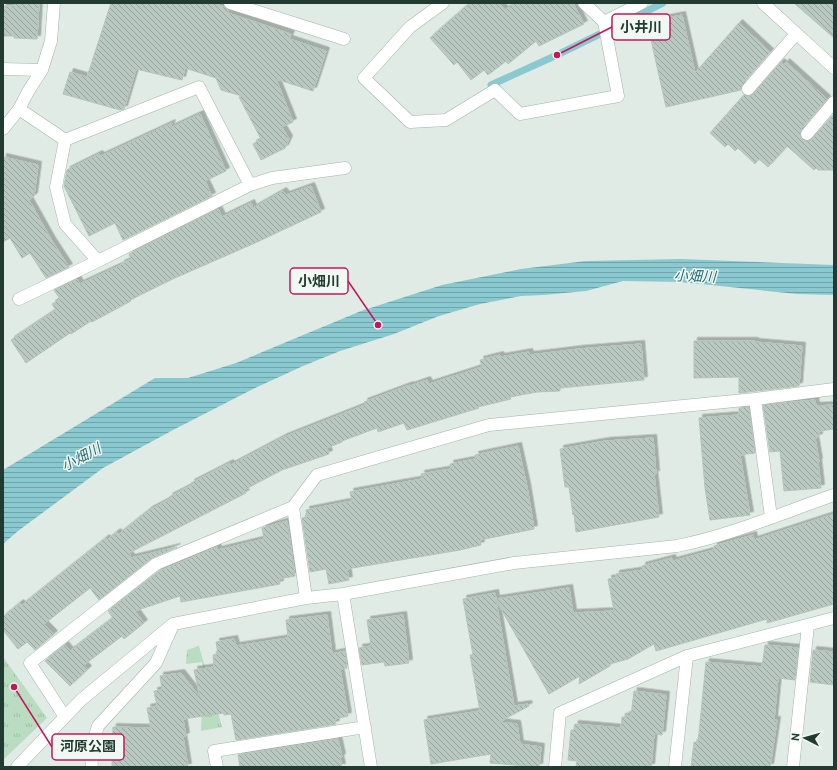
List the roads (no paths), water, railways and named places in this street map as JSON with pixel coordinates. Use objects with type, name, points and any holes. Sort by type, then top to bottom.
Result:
[{"type":"street","points":[[3,129],[19,109],[42,70],[52,41],[54,3]]},
{"type":"street","points":[[230,3],[344,39]]},
{"type":"street","points":[[441,4],[410,27],[364,78],[410,122],[446,120],[495,90],[520,114],[618,96],[604,22],[584,3]]},
{"type":"street","points":[[604,22],[642,3]]},
{"type":"street","points":[[763,3],[834,68]]},
{"type":"street","points":[[748,89],[796,34]]},
{"type":"street","points":[[3,69],[42,70]]},
{"type":"street","points":[[65,140],[199,87],[250,185]]},
{"type":"street","points":[[807,134],[834,102]]},
{"type":"street","points":[[19,109],[65,140]]},
{"type":"street","points":[[65,140],[56,187],[65,224],[98,261]]},
{"type":"street","points":[[19,299],[250,185],[272,178],[345,168]]},
{"type":"street","points":[[65,717],[30,663],[156,564],[294,507],[317,475],[489,425],[755,399],[834,389]]},
{"type":"street","points":[[755,399],[771,517]]},
{"type":"street","points":[[17,767],[81,700],[173,624],[306,598],[343,594],[514,563],[678,546],[716,537],[747,527],[834,495]]},
{"type":"street","points":[[294,507],[306,598]]},
{"type":"street","points":[[343,594],[371,767]]},
{"type":"street","points":[[555,767],[560,713],[687,656],[834,618]]},
{"type":"street","points":[[92,767],[91,754],[98,726],[156,663],[173,624]]},
{"type":"street","points":[[793,767],[808,625]]},
{"type":"street","points":[[675,767],[687,656]]},
{"type":"street","points":[[217,767],[214,751],[365,727]]},
{"type":"water","points":[[681,259],[834,265],[834,295],[797,294],[681,282],[623,281],[586,291],[521,296],[480,304],[439,316],[394,334],[340,351],[303,366],[253,389],[173,430],[103,468],[18,531],[3,544],[3,470],[155,378],[188,378],[236,363],[361,311],[442,285],[521,269],[586,261]]},
{"type":"waterway","points":[[491,85],[557,55],[663,3]]},
{"type":"place","name":"小井川","points":[[557,55]]},
{"type":"place","name":"小畑川","points":[[378,325]]},
{"type":"place","name":"河原公園","points":[[14,687]]}]
